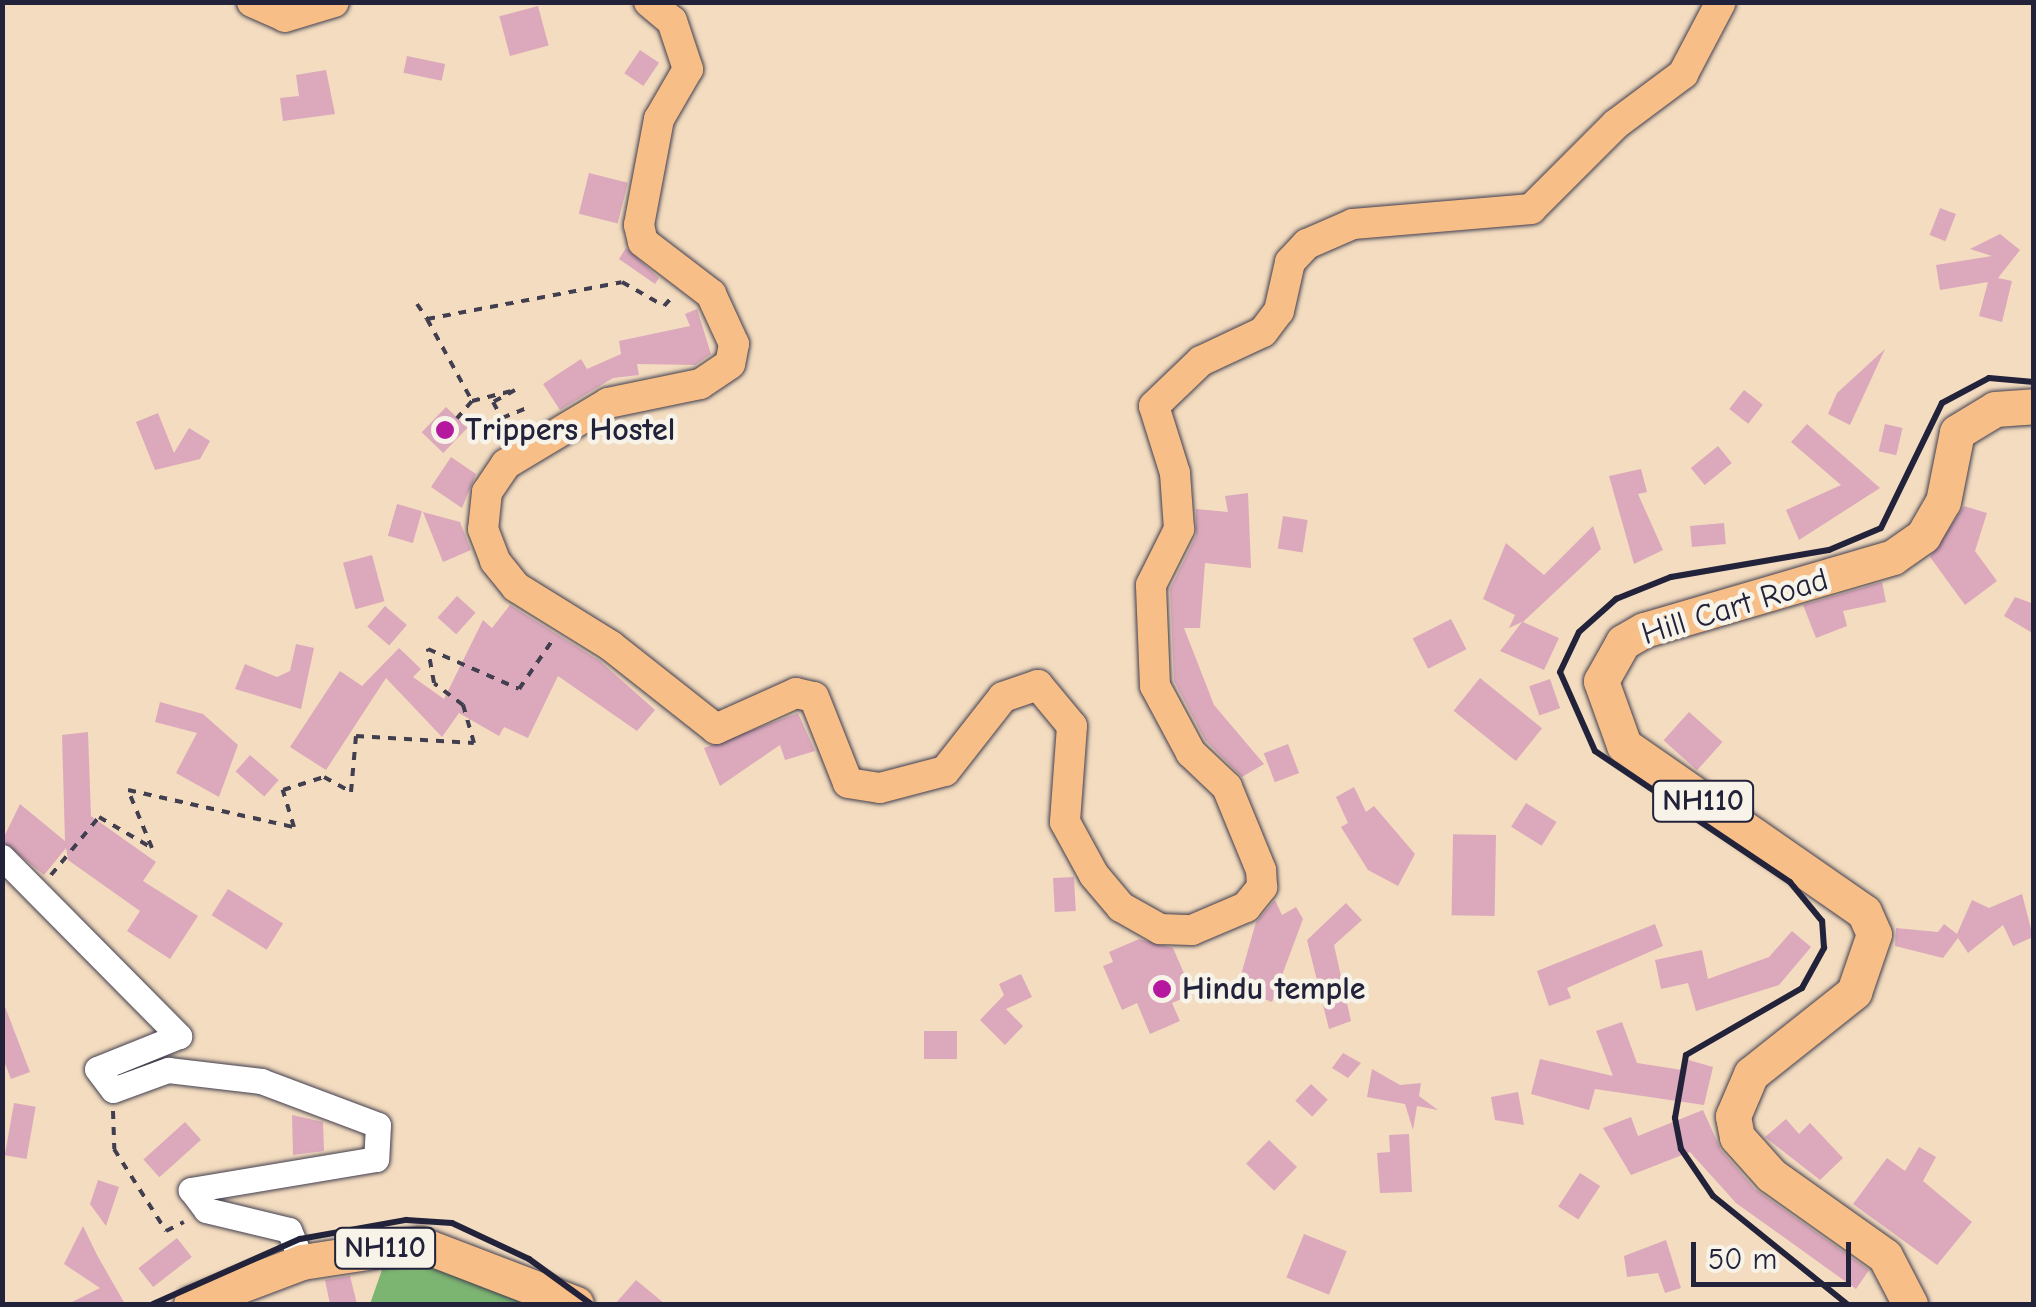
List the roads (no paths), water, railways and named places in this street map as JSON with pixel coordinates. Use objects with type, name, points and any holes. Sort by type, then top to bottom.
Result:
[{"type":"highway","name":"Hill Cart Road","points":[[1910,1304],[1884,1256],[1771,1175],[1738,1137],[1733,1116],[1752,1074],[1854,992],[1874,934],[1864,912],[1624,746],[1602,681],[1623,642],[1644,630],[1893,558],[1922,536],[1942,502],[1956,432],[1996,409],[2034,406]]},
{"type":"highway","name":"NH110","points":[[191,1304],[302,1262],[420,1244],[576,1304]]},
{"type":"main road","points":[[252,2],[285,17],[334,2]]},
{"type":"main road","points":[[649,2],[672,20],[688,69],[659,119],[639,225],[643,242],[688,277],[726,317],[730,364],[700,384],[608,404],[506,464],[487,492],[483,529],[495,561],[516,587],[567,619],[716,729],[796,693],[814,697],[848,783],[880,788],[945,771],[1002,697],[1038,685],[1072,726],[1065,822],[1121,907],[1160,929],[1192,930],[1246,906],[1262,887],[1248,828],[1156,686],[1151,584],[1179,528],[1175,473],[1154,406],[1201,360],[1263,332],[1279,311],[1290,262],[1307,244],[1353,224],[1531,210],[1616,124],[1683,74],[1721,2]]},
{"type":"street","points":[[2,857],[178,1036],[98,1069],[113,1090],[168,1070],[261,1080],[378,1125],[376,1159],[191,1190],[206,1210],[290,1230],[302,1262]]},
{"type":"railway","points":[[1847,1304],[1713,1196],[1681,1149],[1675,1118],[1686,1055],[1802,988],[1824,948],[1822,921],[1790,882],[1595,751],[1560,672],[1579,632],[1616,599],[1671,577],[1829,550],[1881,528],[1942,403],[1989,378],[2034,382]]},
{"type":"railway","points":[[153,1304],[300,1239],[406,1220],[452,1223],[529,1259],[591,1304]]},
{"type":"place","name":"Trippers Hostel","points":[[445,430]]},
{"type":"place","name":"Hindu temple","points":[[1162,989]]}]
